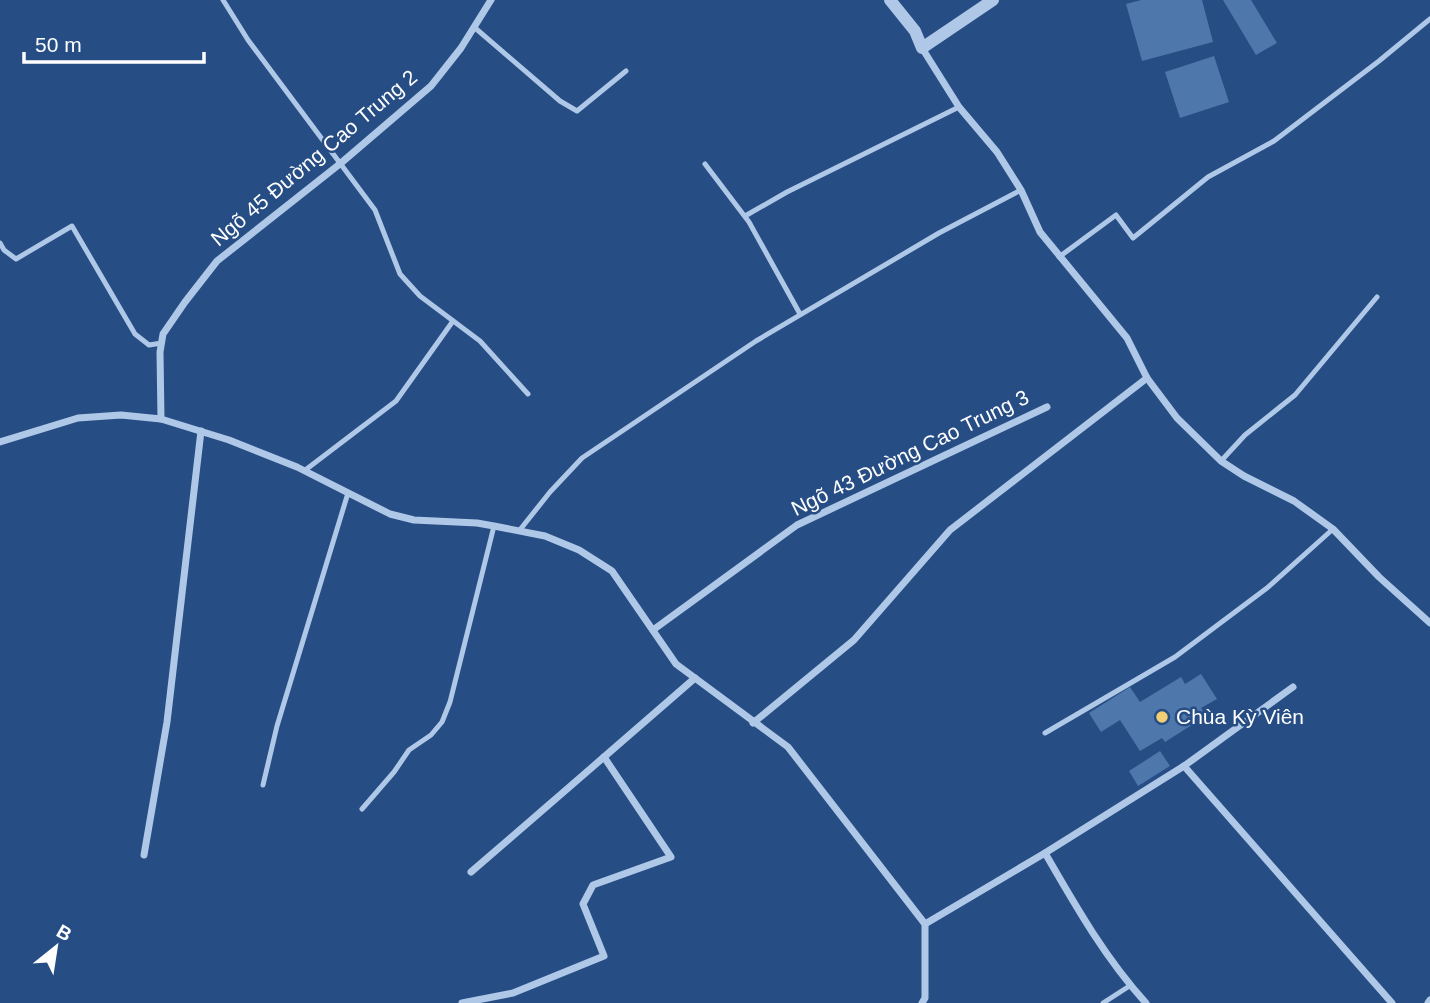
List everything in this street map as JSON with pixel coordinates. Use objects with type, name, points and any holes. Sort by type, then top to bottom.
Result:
[{"type":"street","name":"Ngõ 45 Đường Cao Trung 2","points":[[162,344],[163,334],[217,261],[341,163],[431,86],[491,0]]},
{"type":"street","points":[[890,0],[915,32],[922,48],[960,107],[997,152],[1021,190],[1040,232],[1127,338],[1147,377],[1177,418],[1222,461],[1244,476],[1294,501],[1333,528],[1379,577],[1430,623]]},
{"type":"street","points":[[922,48],[993,0]]},
{"type":"street","points":[[161,419],[162,344]]},
{"type":"street","points":[[753,723],[854,640],[950,530],[1147,377]]},
{"type":"street","name":"Ngõ 43 Đường Cao Trung 3","points":[[653,629],[797,525],[1046,407]]},
{"type":"street","points":[[0,442],[78,418],[121,415],[161,419],[229,440],[304,471],[390,513],[414,520],[494,526],[545,536],[579,550],[612,571],[676,664],[788,747],[925,924],[925,1001]]},
{"type":"street","points":[[144,855],[167,722],[201,431]]},
{"type":"street","points":[[471,872],[695,678]]},
{"type":"street","points":[[925,924],[1184,766],[1293,687]]},
{"type":"street","points":[[462,1003],[513,993],[604,956],[583,904],[593,885],[671,857],[604,757]]},
{"type":"street","points":[[1184,766],[1392,1003]]},
{"type":"street","points":[[1045,853],[1082,918],[1146,1003]]},
{"type":"lane","points":[[224,0],[248,40],[375,210],[400,274],[420,296],[480,341],[528,394]]},
{"type":"lane","points":[[1059,257],[1116,215],[1133,238],[1208,177],[1274,141],[1430,19]]},
{"type":"lane","points":[[474,27],[560,101],[577,111],[626,71]]},
{"type":"lane","points":[[745,216],[960,107]]},
{"type":"lane","points":[[705,164],[745,216],[800,314]]},
{"type":"lane","points":[[519,531],[582,458],[800,314],[939,233],[1021,190]]},
{"type":"lane","points":[[0,243],[4,250],[16,259],[72,226],[135,334],[149,345],[162,344]]},
{"type":"lane","points":[[1222,461],[1245,435],[1295,395],[1377,298]]},
{"type":"lane","points":[[304,471],[396,401],[453,321]]},
{"type":"lane","points":[[263,785],[348,493]]},
{"type":"lane","points":[[362,809],[394,772],[408,750],[431,735],[442,722],[450,702],[494,526]]},
{"type":"lane","points":[[1045,733],[1175,657],[1267,588],[1333,528]]},
{"type":"lane","points":[[1103,1003],[1130,985]]},
{"type":"building","points":[[1141,0],[1202,0],[1213,42],[1142,61],[1126,4]]},
{"type":"building","points":[[1223,0],[1251,0],[1277,43],[1256,55]]},
{"type":"building","points":[[1214,56],[1229,102],[1180,118],[1165,72]]},
{"type":"building","points":[[1201,674],[1217,699],[1201,708],[1206,716],[1165,742],[1162,738],[1140,751],[1120,720],[1101,732],[1089,713],[1130,687],[1140,702],[1181,677],[1185,684]]},
{"type":"building","points":[[1160,751],[1170,766],[1138,786],[1129,771]]},
{"type":"place","name":"Chùa Kỳ Viên","points":[[1162,717]]}]
